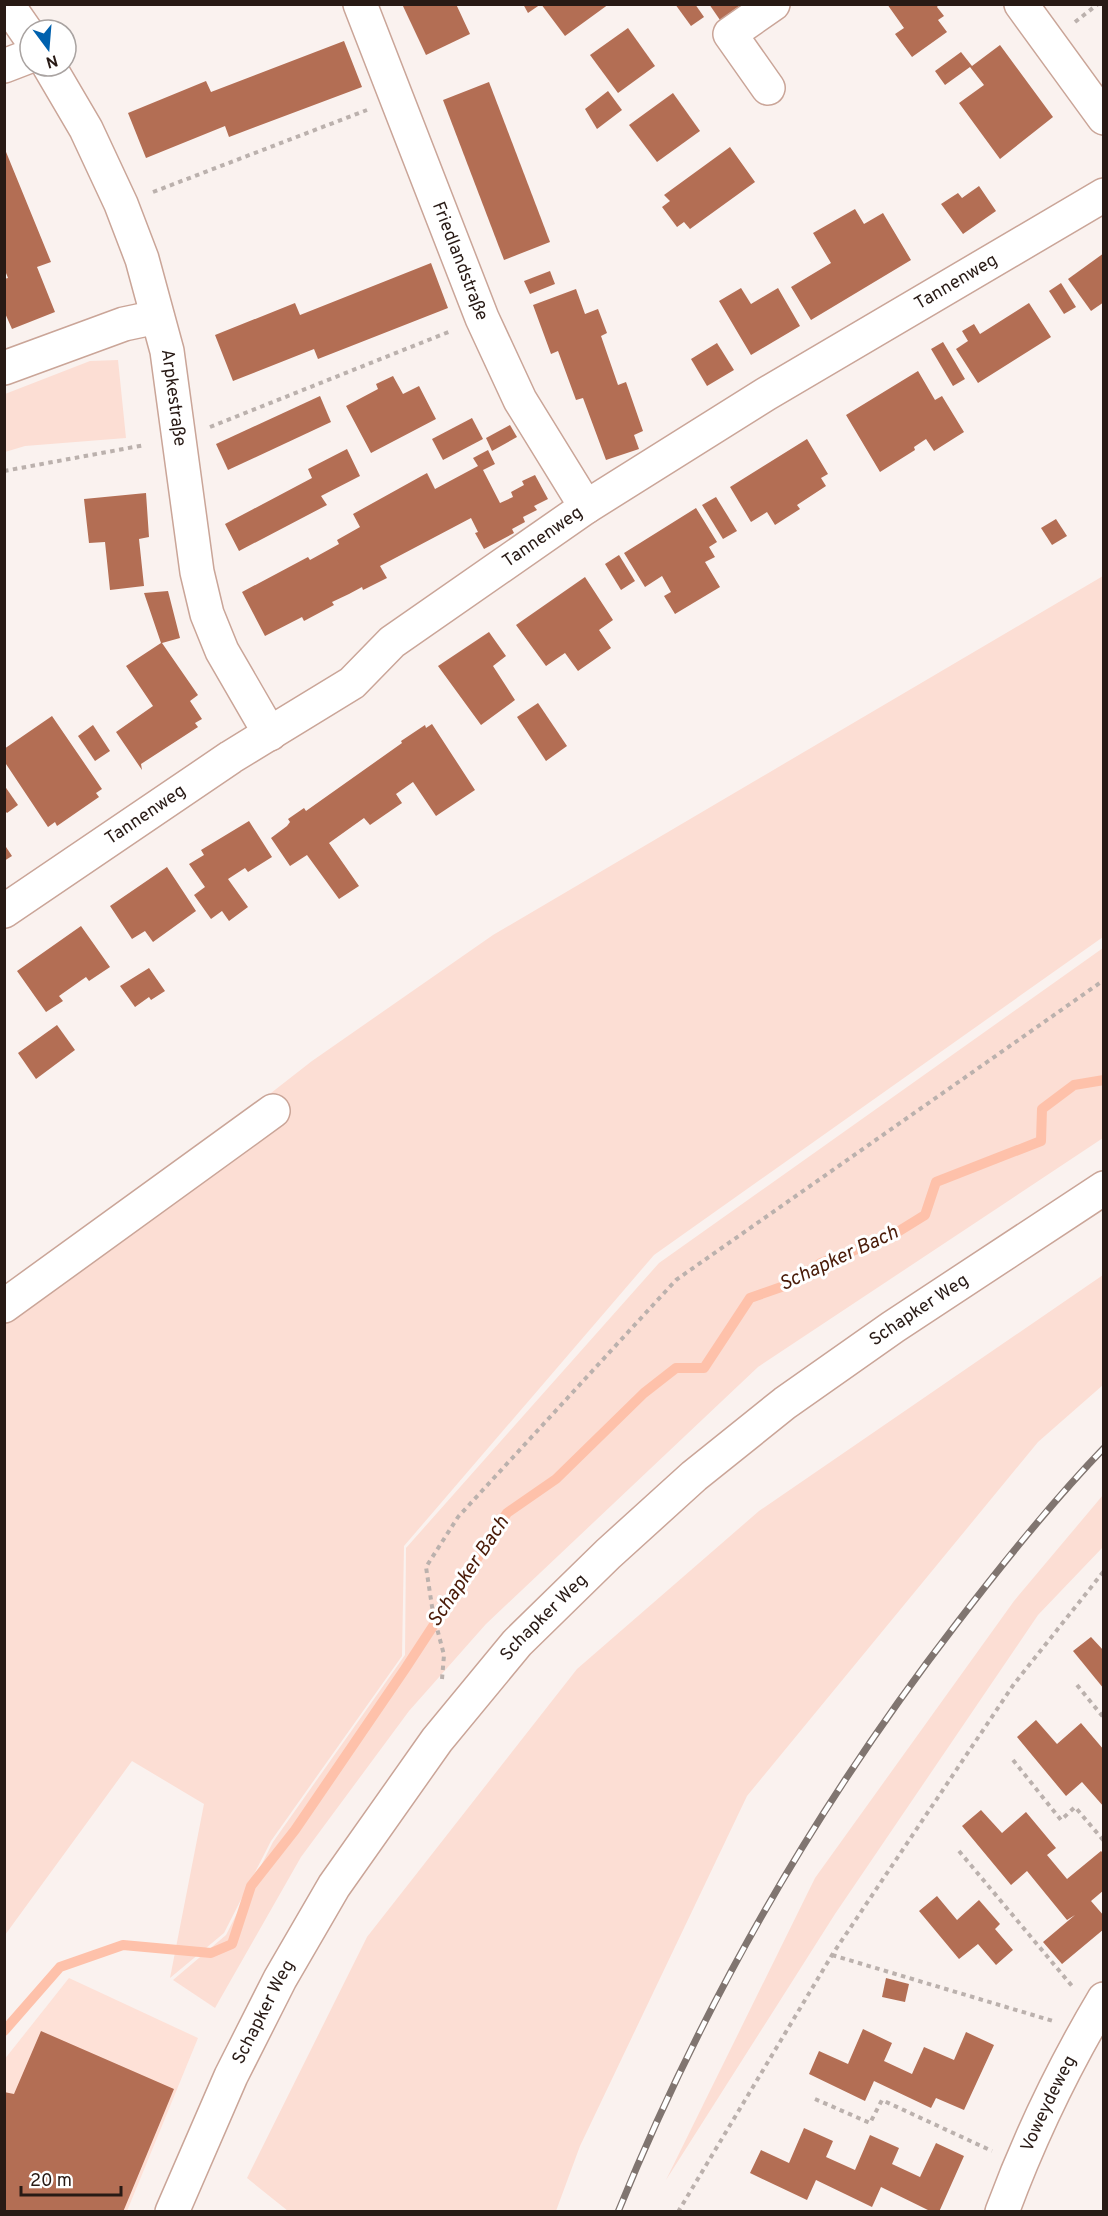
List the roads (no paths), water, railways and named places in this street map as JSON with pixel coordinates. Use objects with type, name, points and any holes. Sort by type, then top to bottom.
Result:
[{"type":"street","name":"Friedlandstraße","points":[[360,4],[482,318],[520,400],[586,507]]},
{"type":"street","points":[[768,88],[729,34],[772,4]]},
{"type":"street","points":[[1021,4],[1104,118]]},
{"type":"street","name":"Arpkestraße","points":[[56,78],[87,129],[121,204],[141,259],[166,351],[197,572],[207,614],[222,651],[270,734]]},
{"type":"street","name":"Tannenweg","points":[[4,911],[231,757],[352,683],[392,642],[586,507],[766,394],[1104,195]]},
{"type":"street","points":[[4,368],[124,324],[158,317]]},
{"type":"street","points":[[4,1306],[273,1111]]},
{"type":"street","name":"Schapker Weg","points":[[172,2211],[231,2076],[280,1979],[334,1886],[437,1740],[517,1643],[608,1554],[694,1476],[785,1403],[893,1327],[1104,1188]]},
{"type":"street","name":"Voweydeweg","points":[[1002,2211],[1020,2164],[1094,2014]]},
{"type":"waterway","name":"Schapker Bach","points":[[4,2031],[60,1967],[123,1945],[211,1953],[232,1944],[251,1886],[295,1830],[405,1669],[507,1513],[556,1479],[644,1393],[676,1368],[704,1368],[750,1298],[787,1285],[821,1263],[891,1236],[925,1215],[936,1182],[1041,1141],[1042,1109],[1074,1085],[1104,1080]]},
{"type":"railway","points":[[618,2212],[652,2133],[726,1980],[811,1833],[857,1761],[957,1623],[1028,1534],[1104,1448]]}]
